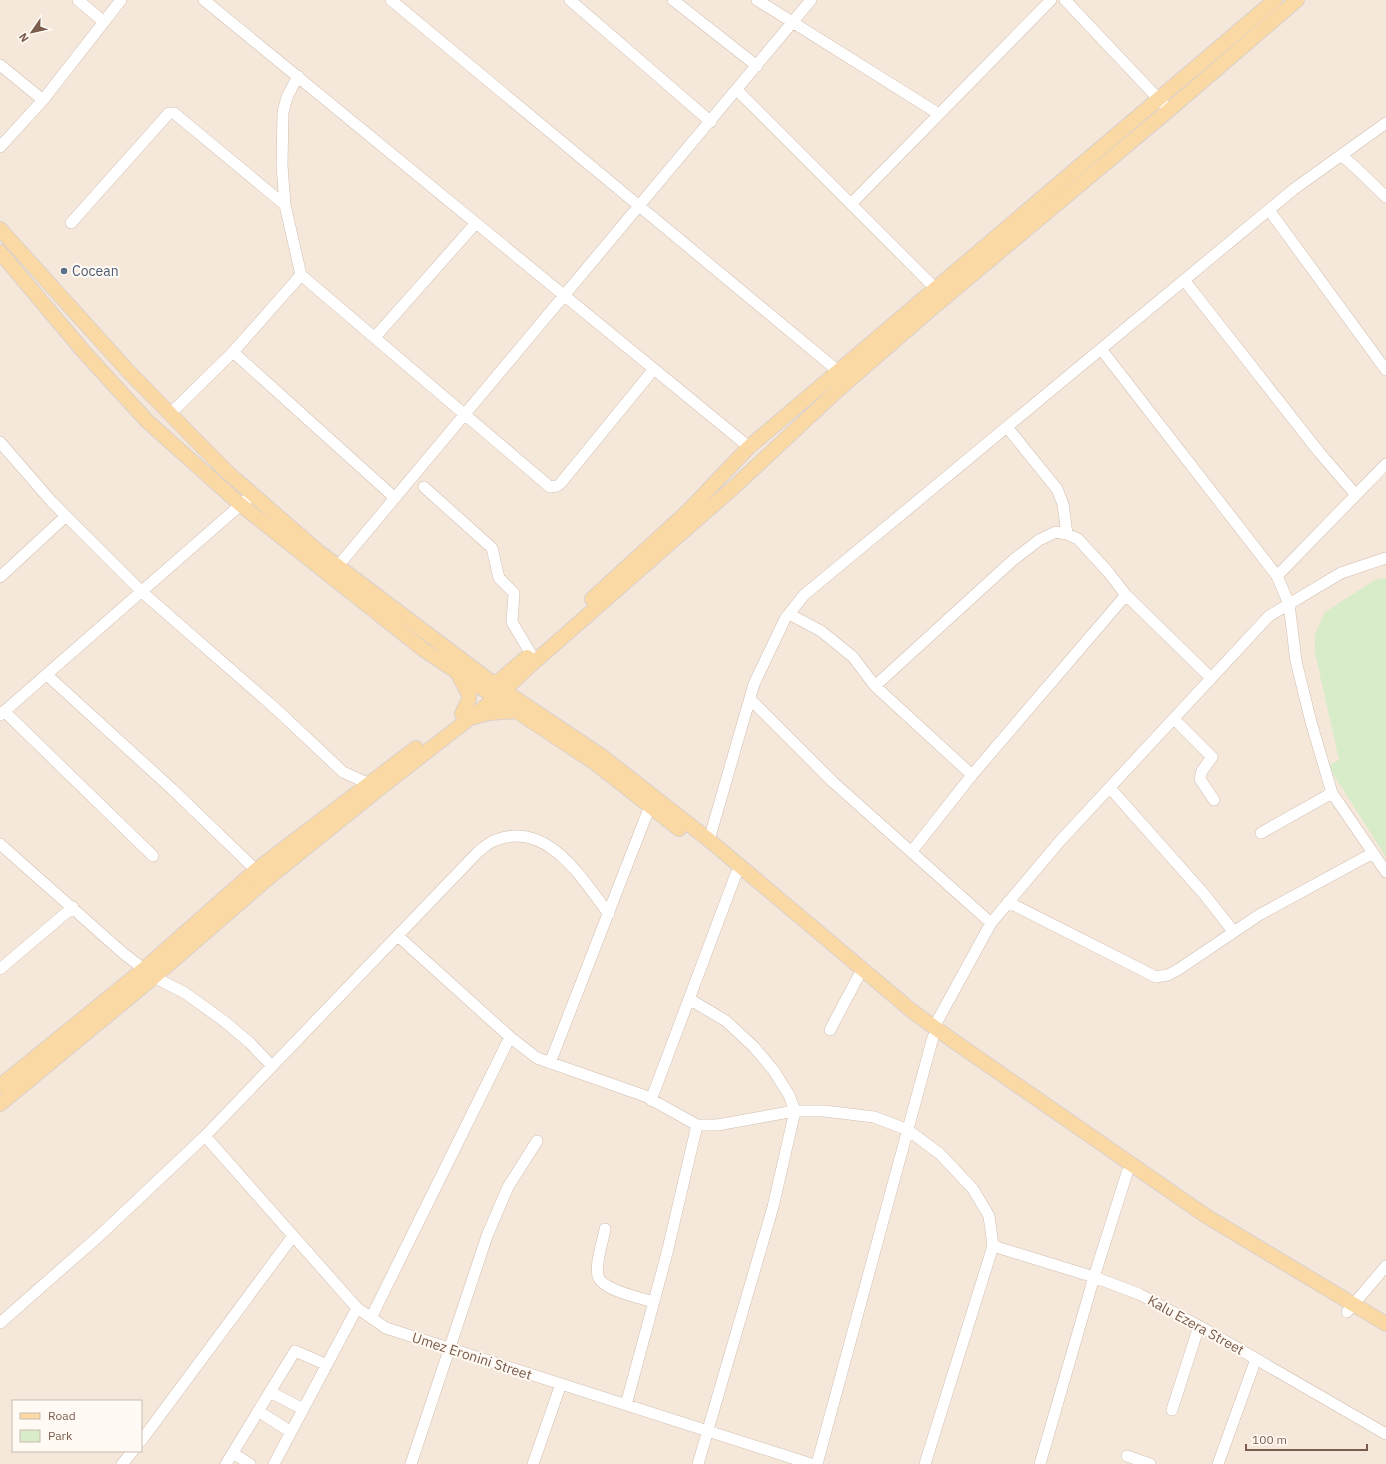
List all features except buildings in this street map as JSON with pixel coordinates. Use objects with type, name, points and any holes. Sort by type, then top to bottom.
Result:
[{"type":"main road","points":[[261,875],[532,664],[734,487],[936,289],[1276,0]]},
{"type":"main road","points":[[496,691],[531,654],[664,534],[749,447],[838,371],[866,357],[930,310],[1169,110],[1297,0]]},
{"type":"main road","points":[[0,229],[129,372],[227,472],[319,552],[496,691],[517,711],[595,762],[736,874],[858,977],[1127,1173],[1242,1250],[1350,1309],[1386,1324]]},
{"type":"main road","points":[[0,252],[84,352],[147,421],[241,505],[424,650],[457,672],[496,691],[603,757],[709,840],[890,992],[934,1032],[1195,1209],[1386,1333]]},
{"type":"main road","points":[[14,269],[26,258]]},
{"type":"main road","points":[[457,672],[469,699],[464,717]]},
{"type":"main road","points":[[0,1104],[367,783],[464,717],[517,711]]},
{"type":"main road","points":[[0,1086],[149,973]]},
{"type":"street","points":[[78,0],[104,22]]},
{"type":"street","points":[[0,147],[42,100],[121,0]]},
{"type":"street","points":[[204,0],[749,447]]},
{"type":"street","points":[[391,0],[639,208],[838,371]]},
{"type":"street","points":[[570,0],[711,122]]},
{"type":"street","points":[[673,0],[757,66]]},
{"type":"street","points":[[757,0],[939,114]]},
{"type":"street","points":[[338,566],[711,122],[811,0]]},
{"type":"street","points":[[851,204],[1051,0]]},
{"type":"street","points":[[1065,0],[1169,110]]},
{"type":"street","points":[[0,65],[42,100]]},
{"type":"street","points":[[298,76],[287,97],[283,112],[282,165],[285,205],[301,275],[550,487],[556,486],[654,369]]},
{"type":"street","points":[[737,90],[936,289]]},
{"type":"street","points":[[71,223],[169,113],[174,113],[285,205]]},
{"type":"street","points":[[709,840],[754,684],[789,614],[804,595],[1294,189],[1386,123]]},
{"type":"street","points":[[1341,155],[1356,167],[1386,197]]},
{"type":"street","points":[[1269,210],[1386,370]]},
{"type":"street","points":[[375,337],[476,223]]},
{"type":"street","points":[[170,414],[233,352],[301,275]]},
{"type":"street","points":[[1184,280],[1319,452],[1356,495]]},
{"type":"street","points":[[1101,349],[1277,576],[1289,604],[1296,662],[1311,722],[1332,793],[1386,872]]},
{"type":"street","points":[[233,352],[395,498]]},
{"type":"street","points":[[1007,427],[1057,489],[1063,504],[1067,534]]},
{"type":"street","points":[[0,442],[66,516],[142,592],[276,709],[343,772],[367,783]]},
{"type":"street","points":[[1277,576],[1386,464]]},
{"type":"street","points":[[424,487],[492,548],[499,578],[514,593],[512,622],[531,654]]},
{"type":"street","points":[[153,856],[2,713],[253,494]]},
{"type":"street","points":[[0,577],[66,516]]},
{"type":"street","points":[[875,686],[1012,561],[1039,540],[1056,532],[1067,534],[1078,539],[1109,572],[1126,594],[1211,678]]},
{"type":"street","points":[[817,1464],[934,1032],[991,923],[1060,841],[1269,616],[1341,573],[1386,558]]},
{"type":"street","points":[[912,852],[972,774],[1126,594]]},
{"type":"street","points":[[789,614],[821,631],[853,657],[875,686],[972,774]]},
{"type":"street","points":[[47,675],[172,789],[261,875]]},
{"type":"street","points":[[750,699],[833,782],[991,923]]},
{"type":"street","points":[[1174,719],[1212,757],[1202,771],[1200,779],[1214,800]]},
{"type":"street","points":[[1110,788],[1204,894],[1233,932]]},
{"type":"street","points":[[1261,833],[1332,793]]},
{"type":"street","points":[[550,1063],[650,806]]},
{"type":"street","points":[[0,1323],[98,1237],[205,1136],[271,1065],[478,852],[494,840],[510,836],[535,838],[553,847],[573,868],[609,914]]},
{"type":"street","points":[[0,844],[149,973],[185,993],[224,1021],[250,1043],[271,1065]]},
{"type":"street","points":[[1008,902],[1156,977],[1168,975],[1259,915],[1373,853]]},
{"type":"street","points":[[651,1100],[736,874]]},
{"type":"street","points":[[0,969],[73,907]]},
{"type":"street","points":[[398,936],[510,1036],[537,1058],[651,1100],[697,1125],[717,1125],[795,1111],[824,1111],[874,1116],[908,1130],[940,1154],[973,1189],[989,1216],[993,1246],[925,1464]]},
{"type":"street","points":[[830,1030],[858,977]]},
{"type":"street","points":[[689,999],[726,1021],[754,1047],[774,1071],[789,1095],[795,1111],[773,1207],[698,1464]]},
{"type":"street","points":[[372,1318],[510,1036]]},
{"type":"street","points":[[626,1405],[654,1302],[697,1125]]},
{"type":"street","name":"Umez Eronini Street","points":[[205,1136],[357,1308],[386,1328],[811,1464]]},
{"type":"street","points":[[411,1464],[451,1349],[487,1236],[508,1187],[537,1141]]},
{"type":"street","points":[[1040,1464],[1094,1277],[1127,1173]]},
{"type":"street","points":[[605,1229],[598,1264],[598,1276],[602,1283],[611,1288],[654,1302]]},
{"type":"street","points":[[142,1440],[293,1236]]},
{"type":"street","name":"Kalu Ezera Street","points":[[993,1246],[1094,1277],[1139,1294],[1199,1326],[1386,1434]]},
{"type":"street","points":[[1350,1309],[1386,1266]]},
{"type":"street","points":[[274,1464],[357,1308]]},
{"type":"street","points":[[1172,1410],[1199,1326]]},
{"type":"street","points":[[226,1464],[294,1351],[327,1365]]},
{"type":"street","points":[[1218,1464],[1256,1359]]},
{"type":"street","points":[[533,1464],[561,1384]]},
{"type":"street","points":[[270,1392],[303,1409]]},
{"type":"street","points":[[258,1411],[291,1432]]},
{"type":"street","points":[[122,1464],[132,1452]]},
{"type":"street","points":[[233,1453],[250,1464]]},
{"type":"street","points":[[1127,1456],[1150,1464]]},
{"type":"shaded area","points":[[0,0],[1386,0],[1386,1464],[0,1464]]},
{"type":"green space","points":[[1386,578],[1386,857],[1328,766],[1339,760],[1315,653],[1315,634],[1325,612],[1375,580]]},
{"type":"place","name":"Cocean","points":[[64,271]]}]
